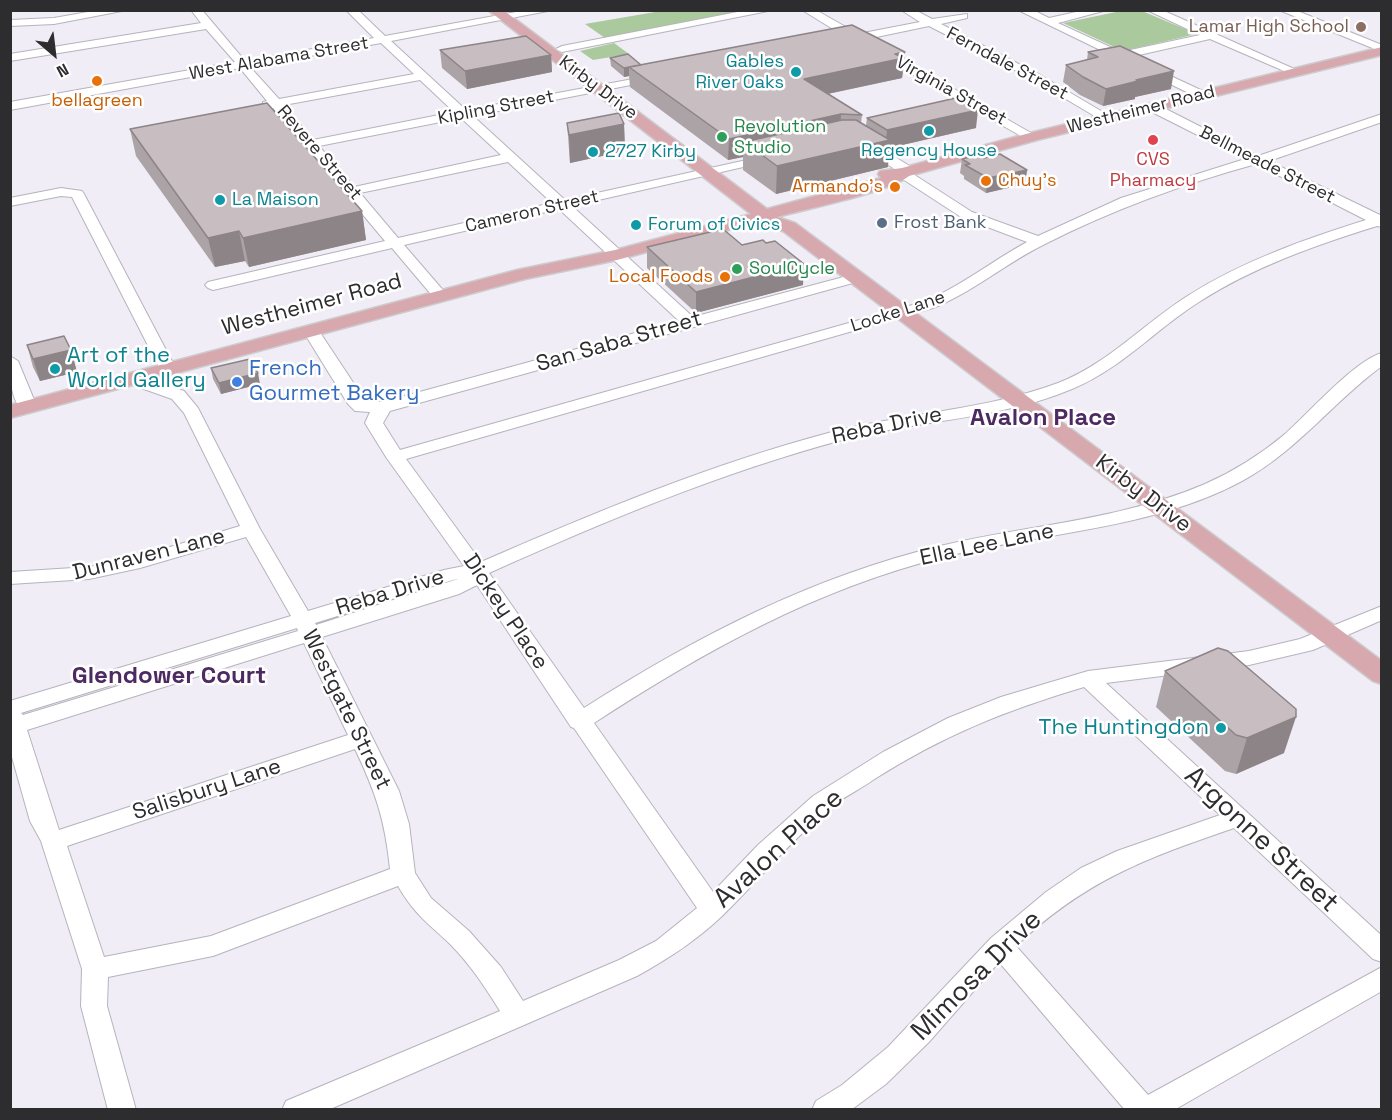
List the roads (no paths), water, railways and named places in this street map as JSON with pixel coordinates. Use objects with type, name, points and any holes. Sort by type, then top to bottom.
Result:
[{"type":"main road","name":"Kirby Drive","points":[[507,14],[540,45],[604,86]]},
{"type":"main road","name":"Kirby Drive","points":[[507,14],[562,49],[604,86],[855,278],[1382,675]]},
{"type":"main road","points":[[540,45],[562,49]]},
{"type":"main road","name":"Westheimer Road","points":[[19,409],[523,274],[869,187],[897,178],[905,172],[1032,137],[1382,50]]},
{"type":"street","points":[[10,23],[47,22],[122,10]]},
{"type":"street","name":"Revere Street","points":[[196,10],[440,296]]},
{"type":"street","points":[[351,10],[689,322]]},
{"type":"street","name":"West Alabama Street","points":[[10,106],[384,40],[507,14],[548,10]]},
{"type":"street","points":[[562,49],[768,10]]},
{"type":"street","name":"Virginia Street","points":[[807,10],[1032,137]]},
{"type":"street","name":"Ferndale Street","points":[[906,10],[1107,118]]},
{"type":"street","points":[[1023,10],[1201,95]]},
{"type":"street","points":[[1046,22],[1102,10]]},
{"type":"street","points":[[1152,10],[1295,72]]},
{"type":"street","points":[[1284,10],[1382,50]]},
{"type":"street","points":[[833,42],[963,16]]},
{"type":"street","points":[[10,58],[209,25]]},
{"type":"street","points":[[1119,56],[1210,36]]},
{"type":"street","name":"Kipling Street","points":[[311,144],[666,74]]},
{"type":"street","points":[[254,108],[423,76]]},
{"type":"street","name":"Bellmeade Street","points":[[1152,107],[1380,221]]},
{"type":"street","name":"Locke Lane","points":[[395,458],[941,301],[1038,241],[1126,201],[1382,118]]},
{"type":"street","points":[[858,141],[968,215],[1038,241]]},
{"type":"street","name":"Cameron Street","points":[[213,285],[783,154]]},
{"type":"street","points":[[352,191],[512,157]]},
{"type":"street","points":[[10,202],[68,191],[77,194],[176,367],[178,394],[133,378]]},
{"type":"street","name":"Reba Drive","points":[[12,717],[307,628],[452,590],[468,582],[477,571],[638,500],[786,450],[917,418],[1018,401],[1083,379],[1186,303],[1238,273],[1288,251],[1380,221]]},
{"type":"street","name":"San Saba Street","points":[[384,407],[855,278]]},
{"type":"street","points":[[311,331],[354,400],[361,407],[384,407]]},
{"type":"street","name":"Ella Lee Lane","points":[[579,722],[687,654],[737,627],[826,588],[941,552],[1099,522],[1160,507],[1233,478],[1264,460],[1300,432],[1345,386],[1382,358]]},
{"type":"street","points":[[10,361],[19,409]]},
{"type":"street","name":"Westgate Street","points":[[178,394],[192,412],[250,530],[307,628],[387,791],[397,824],[403,874],[422,905],[460,938],[492,975],[517,1015]]},
{"type":"street","name":"Dickey Place","points":[[384,407],[376,416],[374,423],[395,458],[477,571],[579,722],[712,910]]},
{"type":"street","name":"Dunraven Lane","points":[[10,578],[89,573],[133,564],[250,530]]},
{"type":"street","name":"Avalon Place","points":[[296,1110],[628,968],[665,948],[712,910],[767,852],[821,802],[891,758],[977,715],[1009,702],[1088,678],[1249,658],[1331,636],[1382,612]]},
{"type":"street","name":"Argonne Street","points":[[1088,678],[1382,952]]},
{"type":"street","points":[[12,717],[42,821],[53,842],[95,969],[94,1006],[122,1110]]},
{"type":"street","name":"Salisbury Lane","points":[[53,842],[360,740]]},
{"type":"street","name":"Mimosa Drive","points":[[826,1110],[852,1096],[892,1064],[1000,945],[1039,911],[1090,876],[1158,846],[1238,818]]},
{"type":"street","points":[[95,969],[213,946],[403,874]]},
{"type":"street","points":[[1000,945],[1145,1110],[1382,978]]},
{"type":"place","name":"Lamar High School","points":[[1361,27]]},
{"type":"place","name":"Gables River Oaks","points":[[796,72]]},
{"type":"place","name":"bellagreen","points":[[97,81]]},
{"type":"place","name":"Regency House","points":[[929,131]]},
{"type":"place","name":"Revolution Studio","points":[[722,137]]},
{"type":"place","name":"CVS Pharmacy","points":[[1153,140]]},
{"type":"place","name":"2727 Kirby","points":[[593,152]]},
{"type":"place","name":"Chuy's","points":[[986,181]]},
{"type":"place","name":"Armando's","points":[[895,187]]},
{"type":"place","name":"La Maison","points":[[220,200]]},
{"type":"place","name":"Frost Bank","points":[[882,223]]},
{"type":"place","name":"Forum of Civics","points":[[636,225]]},
{"type":"place","name":"SoulCycle","points":[[737,269]]},
{"type":"place","name":"Local Foods","points":[[725,277]]},
{"type":"place","name":"Art of the World Gallery","points":[[55,369]]},
{"type":"place","name":"French Gourmet Bakery","points":[[237,382]]},
{"type":"place","name":"The Huntingdon","points":[[1221,728]]},
{"type":"district","name":"Avalon Place","points":[[1043,418]]},
{"type":"district","name":"Glendower Court","points":[[169,676]]}]
